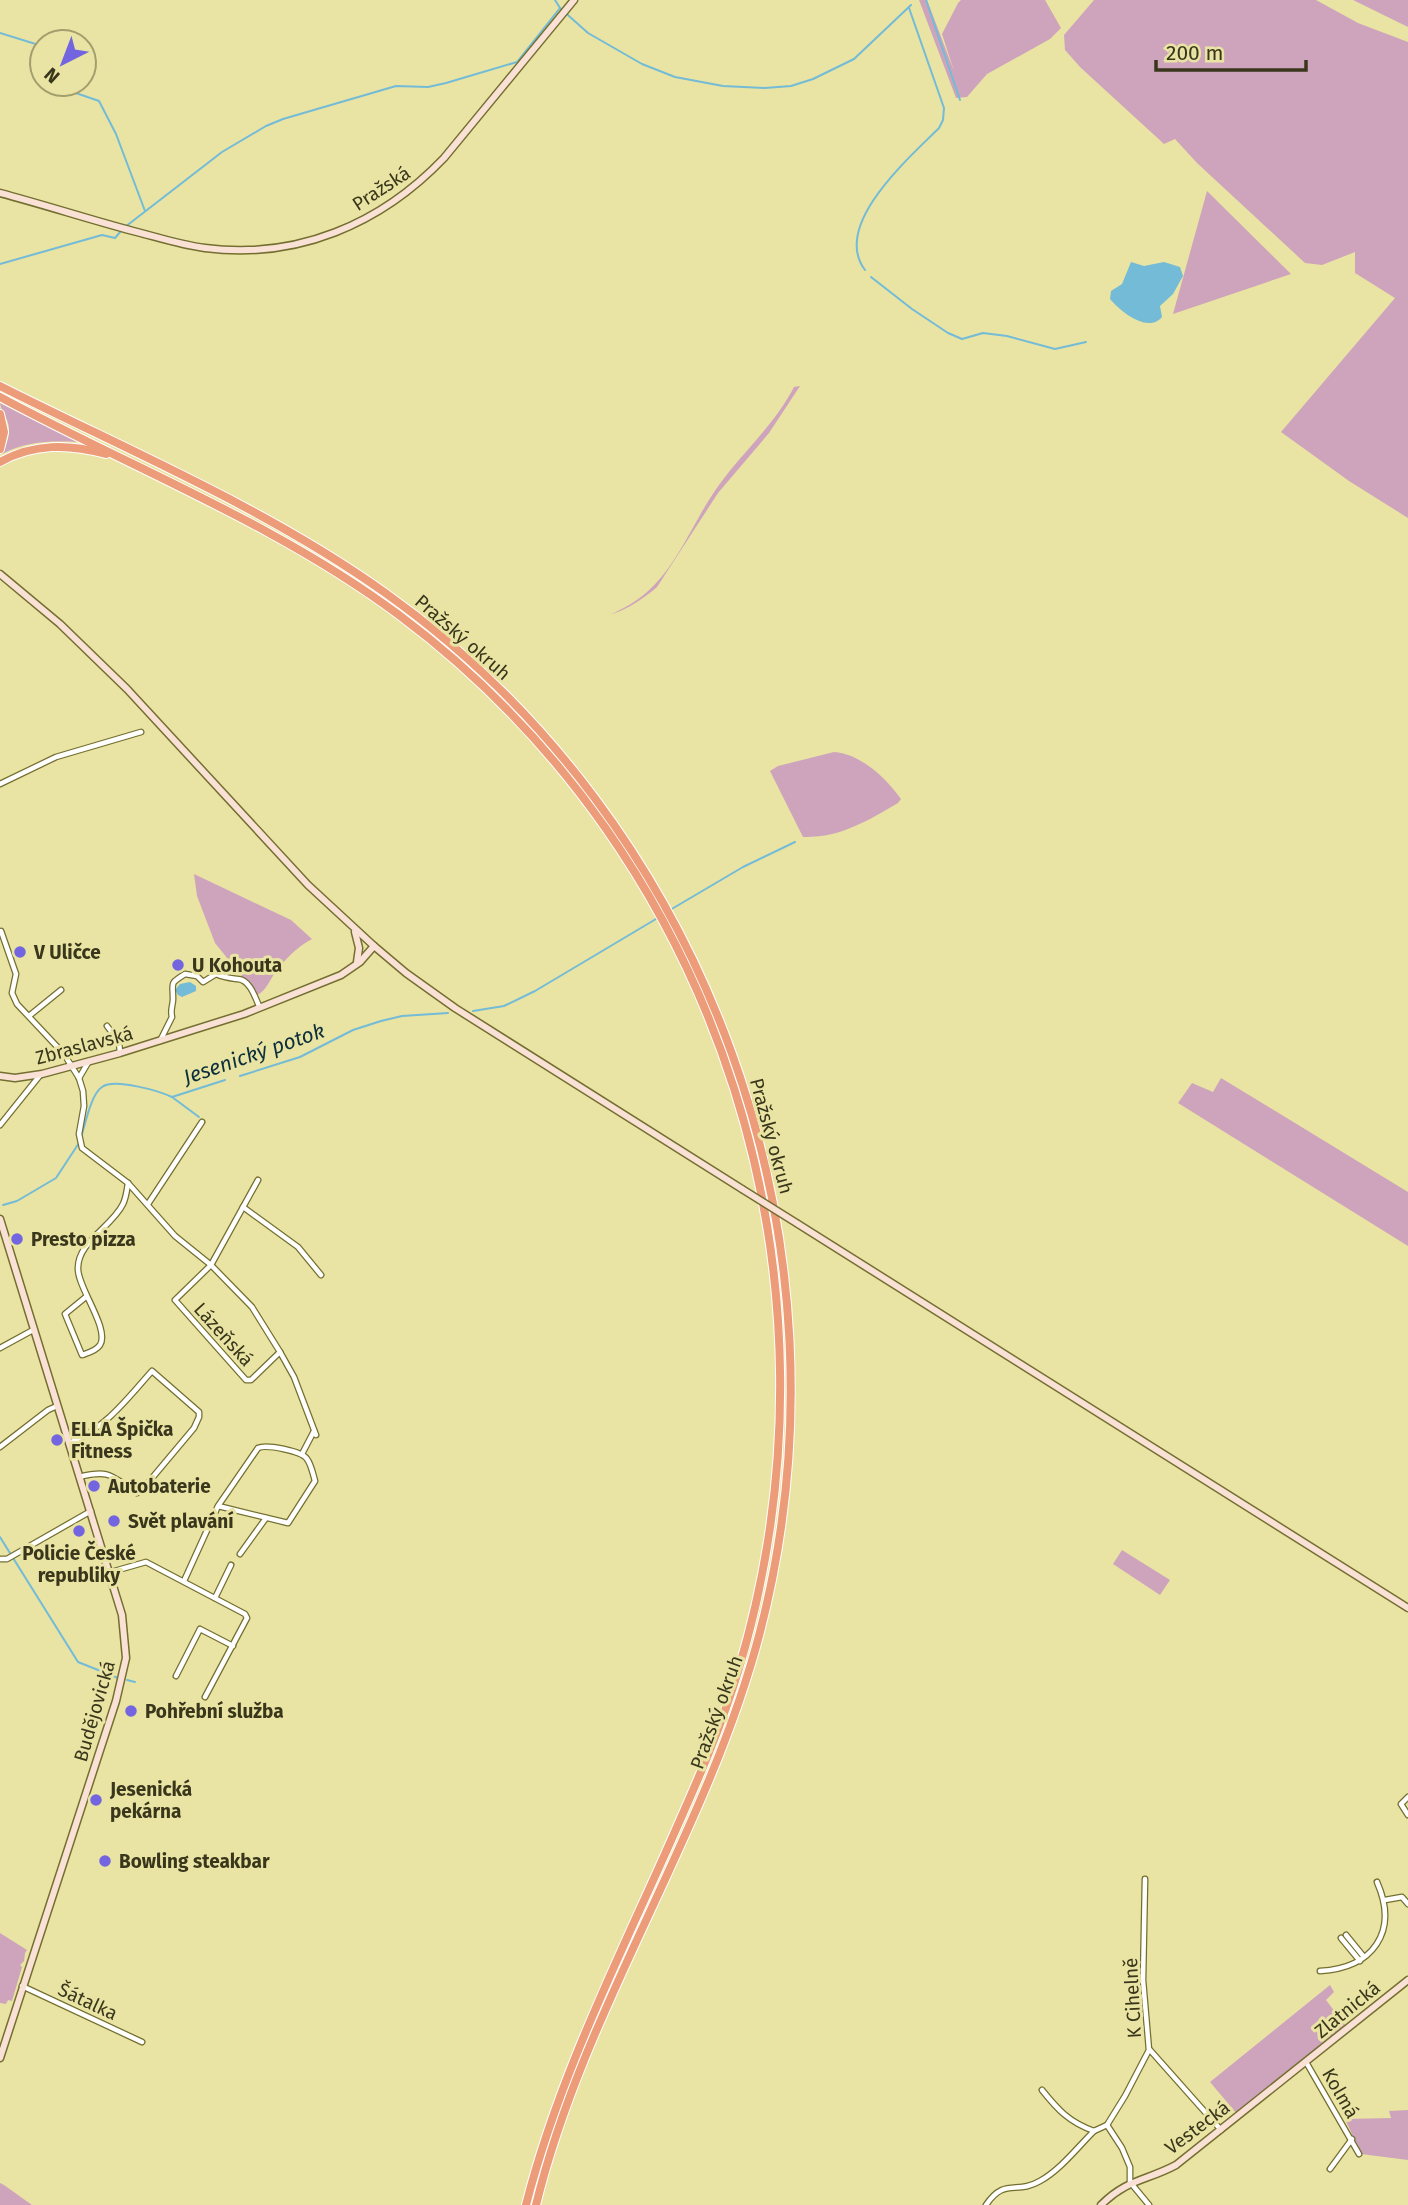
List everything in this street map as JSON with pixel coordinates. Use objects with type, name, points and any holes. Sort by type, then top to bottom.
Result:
[{"type":"highway","name":"Pražský okruh","points":[[0,386],[272,523],[328,555],[411,612],[466,658],[534,725],[600,805],[658,893],[677,925],[730,1045],[753,1116],[771,1186],[789,1326],[791,1406],[786,1481],[771,1585],[740,1699],[699,1802],[570,2096],[550,2153],[536,2205]]},
{"type":"highway","name":"Pražský okruh","points":[[0,397],[256,525],[321,562],[377,599],[433,642],[485,689],[543,750],[592,810],[648,897],[686,967],[720,1049],[744,1120],[761,1187],[771,1247],[779,1327],[781,1406],[777,1480],[760,1584],[742,1659],[723,1717],[574,2062],[544,2141],[526,2205]]},
{"type":"highway","points":[[0,414],[4,432],[0,449]]},
{"type":"highway","points":[[0,461],[35,448],[62,446],[104,453],[136,465]]},
{"type":"main road","name":"Pražská","points":[[0,193],[206,248],[263,249],[314,240],[335,233],[372,216],[407,193],[444,158],[574,0]]},
{"type":"main road","points":[[0,574],[60,624],[127,689],[308,885],[352,928],[406,973],[456,1008],[1408,1608]]},
{"type":"main road","points":[[352,928],[359,948],[356,965]]},
{"type":"main road","points":[[260,1006],[330,979],[356,965],[374,946]]},
{"type":"main road","name":"Zbraslavská","points":[[0,1076],[15,1078],[42,1074],[120,1053],[244,1014],[260,1006]]},
{"type":"main road","name":"Budějovická","points":[[0,1219],[111,1572],[125,1637],[123,1679],[0,2057]]},
{"type":"main road","name":"Zlatnická","points":[[1306,2062],[1408,1980]]},
{"type":"main road","name":"Vestecká","points":[[1101,2205],[1119,2188],[1130,2182],[1161,2173],[1176,2165],[1306,2062]]},
{"type":"street","points":[[0,784],[56,757],[141,732]]},
{"type":"street","points":[[1,931],[16,974],[12,993],[17,1004],[64,1054],[79,1077],[84,1106],[79,1134],[82,1148],[128,1183],[175,1236],[211,1265],[258,1180]]},
{"type":"street","name":"Zbraslavská","points":[[160,1041],[172,1017],[171,985],[185,974],[197,976],[203,982],[216,974],[229,980],[244,980],[260,1006]]},
{"type":"street","points":[[29,1016],[61,990]]},
{"type":"street","points":[[107,1026],[119,1042],[120,1053]]},
{"type":"street","points":[[79,1077],[89,1061]]},
{"type":"street","points":[[0,1125],[42,1074]]},
{"type":"street","points":[[148,1204],[202,1122]]},
{"type":"street","points":[[87,1296],[65,1314],[82,1355],[101,1345],[103,1336],[87,1296],[77,1272],[79,1256],[123,1205],[128,1183]]},
{"type":"street","points":[[243,1207],[298,1247],[321,1275]]},
{"type":"street","name":"Lázeňská","points":[[281,1352],[251,1380],[247,1380],[175,1300],[211,1265],[252,1307],[281,1352],[294,1377],[316,1433],[302,1454]]},
{"type":"street","points":[[0,1348],[33,1330]]},
{"type":"street","points":[[69,1443],[87,1436],[111,1417],[152,1371],[199,1412],[194,1428],[137,1493],[108,1474],[100,1472],[79,1477]]},
{"type":"street","points":[[0,1447],[57,1406]]},
{"type":"street","points":[[184,1581],[218,1506],[261,1446],[302,1454],[308,1460],[315,1481],[288,1523],[218,1506]]},
{"type":"street","points":[[0,1559],[11,1556],[91,1511]]},
{"type":"street","points":[[240,1554],[266,1518]]},
{"type":"street","points":[[111,1572],[144,1561],[245,1614],[247,1618],[205,1697]]},
{"type":"street","points":[[215,1598],[231,1565]]},
{"type":"street","points":[[176,1676],[200,1629],[233,1646]]},
{"type":"street","points":[[1408,1797],[1401,1804],[1408,1815]]},
{"type":"street","name":"K Cihelně","points":[[1107,2125],[1149,2050],[1143,1980],[1145,1879]]},
{"type":"street","points":[[1320,1972],[1344,1969],[1362,1959],[1377,1944],[1386,1919],[1385,1900],[1377,1882]]},
{"type":"street","points":[[1385,1900],[1408,1893]]},
{"type":"street","points":[[1402,1897],[1408,1904]]},
{"type":"street","points":[[1344,1937],[1362,1959]]},
{"type":"street","name":"Šátalka","points":[[22,1986],[142,2042]]},
{"type":"street","points":[[1149,2050],[1221,2130]]},
{"type":"street","name":"Kolmá","points":[[1306,2062],[1359,2154]]},
{"type":"street","points":[[1042,2090],[1064,2116],[1094,2132]]},
{"type":"street","points":[[986,2205],[1002,2188],[1023,2188],[1040,2182],[1094,2132],[1107,2125],[1126,2157],[1130,2167],[1130,2182],[1149,2205]]},
{"type":"street","name":"Kolmá","points":[[1330,2169],[1352,2139]]},
{"type":"shaded area","points":[[919,0],[927,0],[954,71],[942,34],[961,0],[1045,0],[1061,28],[1050,39],[987,74],[967,97],[956,98]]},
{"type":"shaded area","points":[[1094,0],[1316,0],[1358,23],[1408,42],[1408,518],[1349,481],[1281,432],[1395,298],[1355,273],[1355,252],[1322,265],[1305,263],[1197,163],[1175,139],[1164,144],[1080,67],[1065,50],[1064,35]]},
{"type":"shaded area","points":[[1353,0],[1408,0],[1408,27]]},
{"type":"shaded area","points":[[1207,191],[1291,274],[1173,314]]},
{"type":"shaded area","points":[[800,386],[769,433],[718,493],[657,587],[635,603],[610,615],[639,599],[658,581],[719,485],[768,426],[794,387]]},
{"type":"shaded area","points":[[0,403],[78,442],[20,446],[2,454],[9,429]]},
{"type":"shaded area","points":[[834,752],[854,757],[872,768],[901,799],[853,827],[829,835],[803,837],[770,771],[778,766]]},
{"type":"shaded area","points":[[194,874],[291,920],[312,939],[287,958],[257,995],[215,943],[197,896]]},
{"type":"shaded area","points":[[1221,1078],[1408,1192],[1408,1246],[1178,1103],[1192,1083],[1213,1092]]},
{"type":"shaded area","points":[[1122,1550],[1170,1580],[1160,1595],[1113,1564]]},
{"type":"shaded area","points":[[0,1933],[27,1950],[20,1965],[22,1967],[12,2001],[8,2000],[6,2004],[0,2003]]},
{"type":"shaded area","points":[[1330,1985],[1334,1992],[1326,2000],[1345,2025],[1237,2114],[1210,2082]]},
{"type":"shaded area","points":[[1408,2110],[1408,2160],[1361,2154],[1345,2119],[1391,2118],[1389,2111]]},
{"type":"shaded area","points":[[0,2183],[4,2185],[32,2205],[0,2205]]},
{"type":"water","points":[[1131,262],[1144,266],[1164,262],[1180,267],[1183,276],[1173,294],[1160,306],[1162,317],[1156,322],[1134,319],[1110,299],[1111,291],[1122,284]]},
{"type":"water","points":[[190,982],[196,986],[196,991],[182,997],[178,995],[175,990],[180,984]]},
{"type":"waterway","points":[[555,0],[560,8]]},
{"type":"waterway","points":[[926,0],[960,100]]},
{"type":"waterway","points":[[125,227],[222,152],[266,126],[396,86],[428,87],[517,62],[560,8],[588,33],[642,64],[675,77],[723,86],[765,88],[791,86],[813,79],[854,59],[911,5]]},
{"type":"waterway","points":[[865,270],[857,252],[858,233],[866,213],[878,193],[939,128],[943,120],[944,108],[909,8]]},
{"type":"waterway","points":[[0,33],[28,42]]},
{"type":"waterway","points":[[90,98],[99,101],[116,134],[145,211]]},
{"type":"waterway","points":[[0,264],[102,235],[115,238],[121,231]]},
{"type":"waterway","points":[[871,277],[912,309],[962,339],[983,333],[1007,336],[1055,349],[1086,342]]},
{"type":"waterway","name":"Jesenický potok","points":[[670,910],[743,867],[795,842]]},
{"type":"waterway","name":"Jesenický potok","points":[[473,1011],[504,1006],[535,991],[656,919]]},
{"type":"waterway","name":"Jesenický potok","points":[[240,1076],[300,1057],[353,1030],[381,1021],[402,1016],[448,1013]]},
{"type":"waterway","name":"Jesenický potok","points":[[81,1138],[92,1103],[102,1087],[126,1085],[172,1097],[225,1080]]},
{"type":"waterway","points":[[172,1097],[199,1117]]},
{"type":"waterway","name":"Jesenický potok","points":[[3,1205],[17,1201],[56,1178],[79,1143]]},
{"type":"waterway","points":[[0,1537],[78,1662],[118,1678]]},
{"type":"waterway","points":[[127,1680],[135,1682]]},
{"type":"place","name":"V Uličce","points":[[20,952]]},
{"type":"place","name":"U Kohouta","points":[[178,965]]},
{"type":"place","name":"Presto pizza","points":[[17,1239]]},
{"type":"place","name":"ELLA Špička Fitness","points":[[57,1440]]},
{"type":"place","name":"Autobaterie","points":[[94,1486]]},
{"type":"place","name":"Svět plavání","points":[[114,1521]]},
{"type":"place","name":"Policie České republiky","points":[[79,1531]]},
{"type":"place","name":"Pohřební služba","points":[[131,1711]]},
{"type":"place","name":"Jesenická pekárna","points":[[96,1800]]},
{"type":"place","name":"Bowling steakbar","points":[[105,1861]]}]
